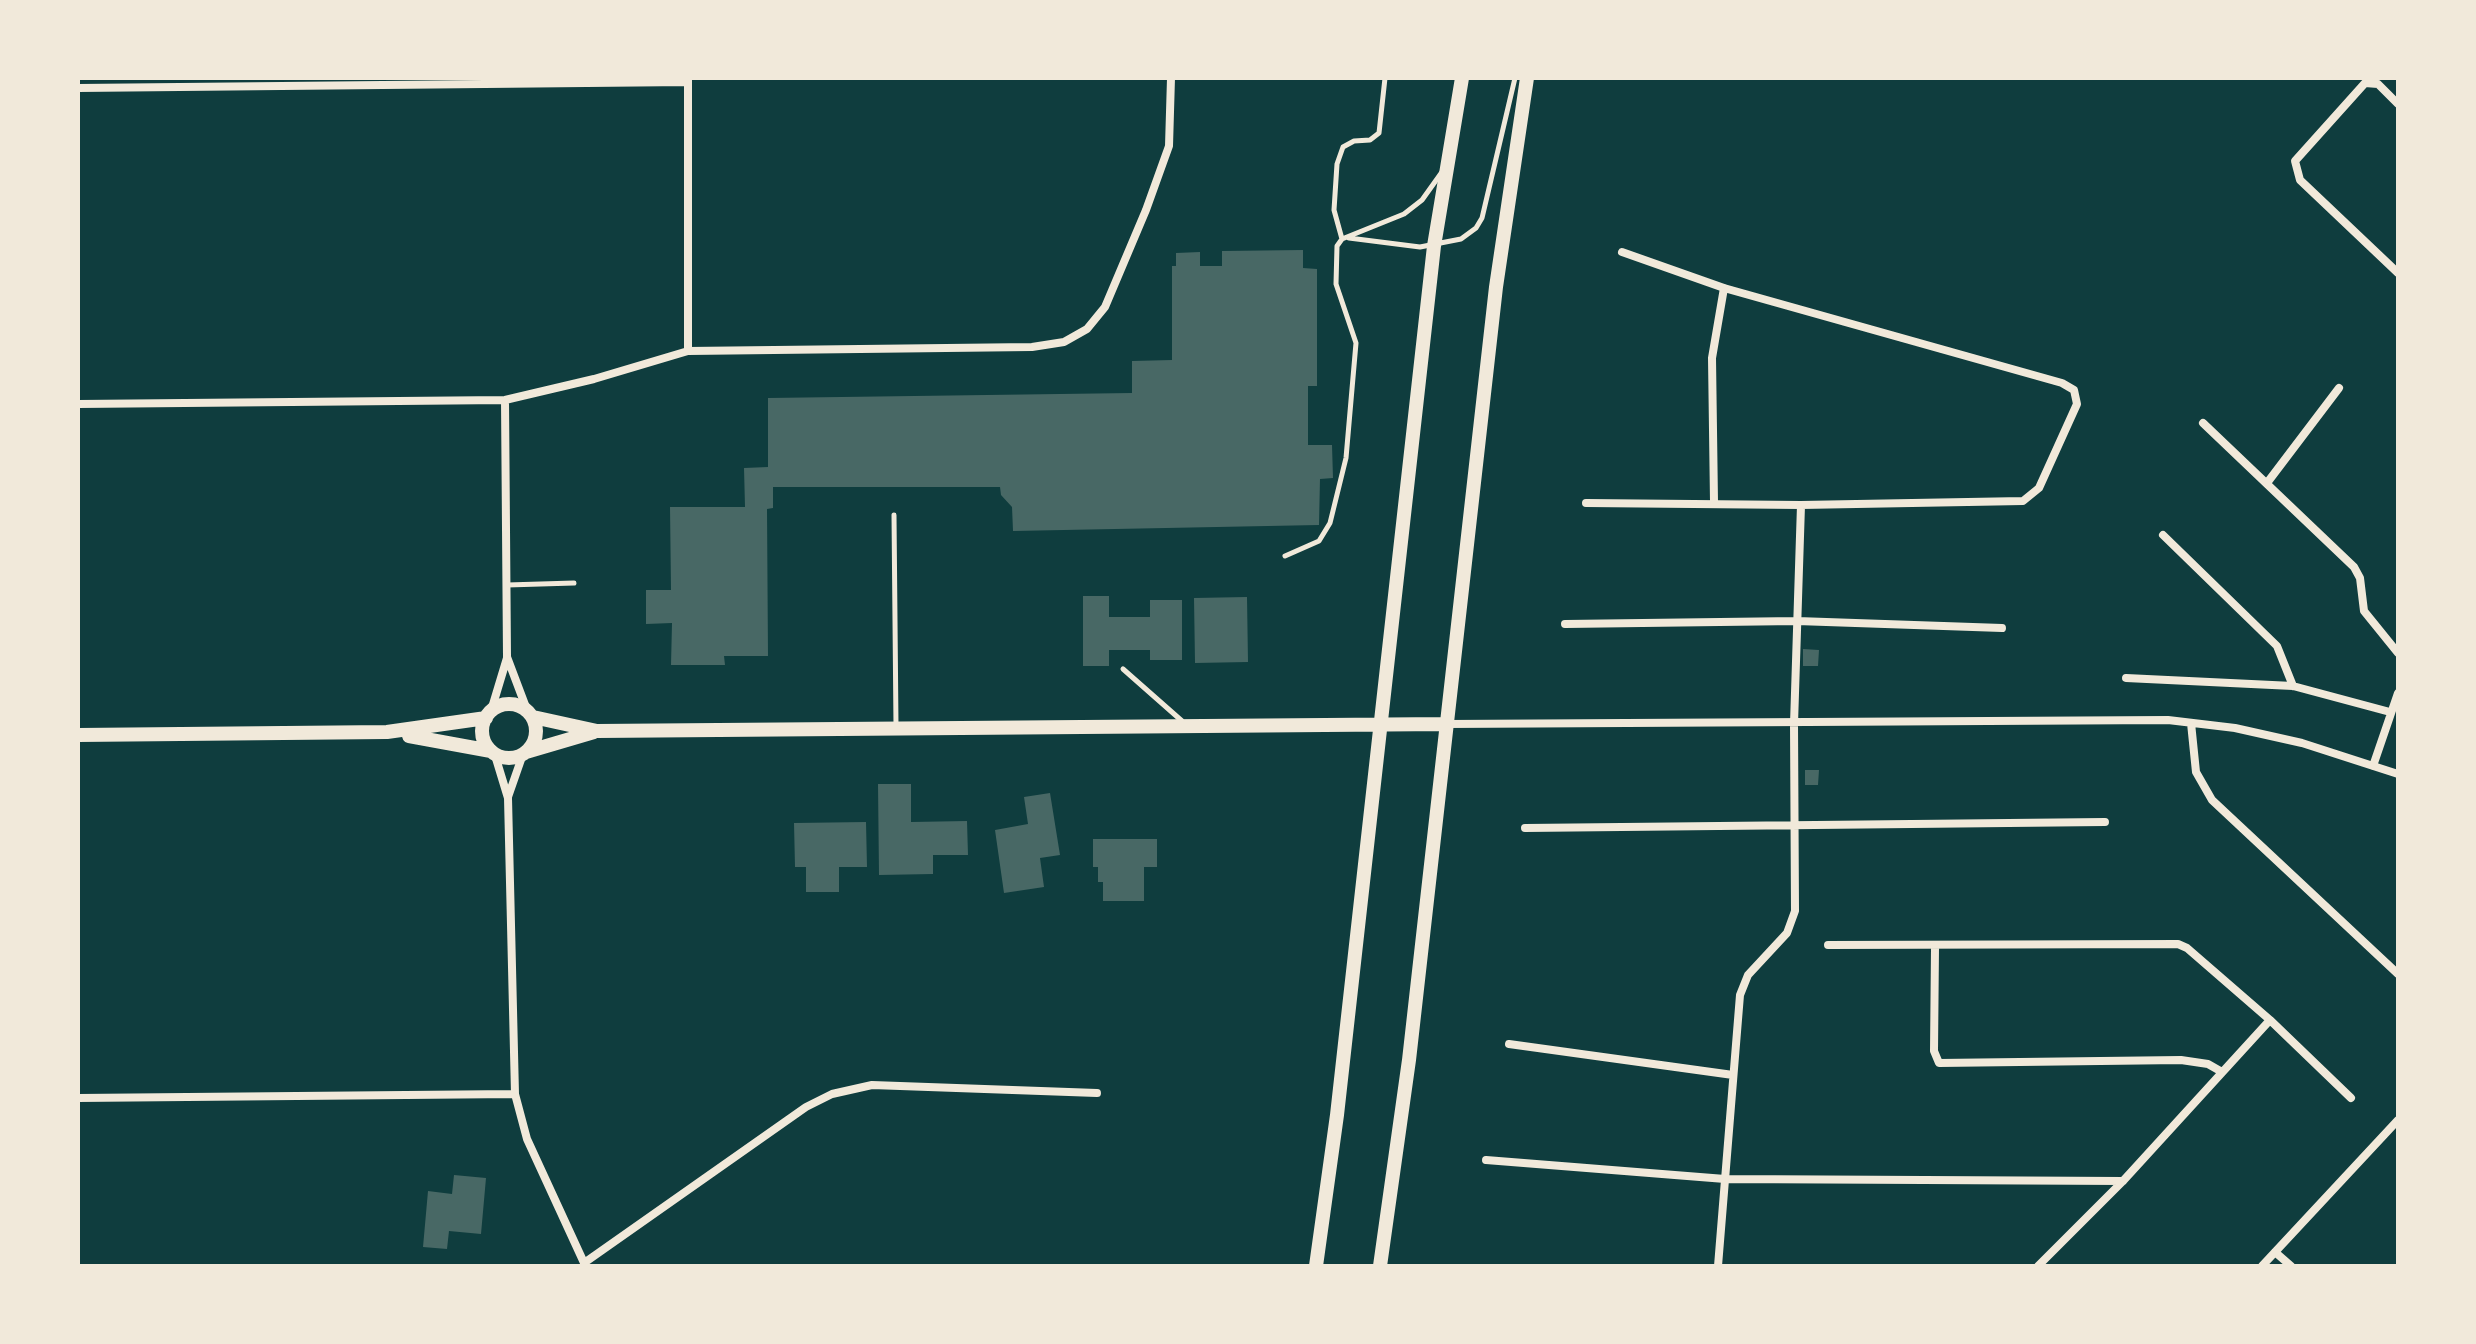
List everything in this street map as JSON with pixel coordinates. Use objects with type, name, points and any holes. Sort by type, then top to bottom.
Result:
[{"type":"main road","points":[[1316,1266],[1337,1115],[1434,246],[1462,78]]},
{"type":"main road","points":[[1380,1266],[1409,1060],[1496,287],[1527,78]]},
{"type":"main road","points":[[78,735],[387,732],[488,715],[505,704],[530,714],[597,731],[1446,724]]},
{"type":"main road","points":[[524,753],[535,740],[530,714]]},
{"type":"main road","points":[[488,715],[483,735],[493,752]]},
{"type":"main road","points":[[387,732],[493,752],[509,758],[597,731]]},
{"type":"street","points":[[78,404],[505,400],[594,379],[688,351],[1032,347],[1064,342],[1087,329],[1105,307],[1162,171],[1169,146],[1171,78]]},
{"type":"street","points":[[78,88],[688,80],[688,351]]},
{"type":"street","points":[[2398,104],[2378,84],[2365,83],[2295,161],[2300,180],[2398,273]]},
{"type":"street","points":[[1586,503],[1801,505],[2023,501],[2039,488],[2078,397],[2074,390],[2062,383],[1724,288],[1622,252]]},
{"type":"street","points":[[1714,502],[1712,358],[1724,288]]},
{"type":"street","points":[[2267,483],[2339,388]]},
{"type":"street","points":[[488,715],[507,657],[505,400]]},
{"type":"street","points":[[2203,423],[2354,567],[2360,578],[2364,611],[2398,653]]},
{"type":"street","points":[[1718,1266],[1733,1075],[1744,985],[1748,975],[1787,933],[1795,911],[1794,724],[1801,505]]},
{"type":"street","points":[[2163,535],[2277,646],[2293,686]]},
{"type":"street","points":[[1565,624],[1797,621],[2002,628]]},
{"type":"street","points":[[507,657],[530,714]]},
{"type":"street","points":[[2126,678],[2293,686],[2390,712]]},
{"type":"street","points":[[2373,766],[2398,693]]},
{"type":"street","points":[[1446,724],[1794,724],[2076,719],[2191,723],[2235,728],[2302,743],[2398,774]]},
{"type":"street","points":[[2191,723],[2196,772],[2212,800],[2398,974]]},
{"type":"street","points":[[493,752],[508,798],[515,1094],[527,1139],[585,1265],[806,1107],[832,1094],[872,1085],[1097,1093]]},
{"type":"street","points":[[508,798],[524,753]]},
{"type":"street","points":[[1525,828],[2105,822]]},
{"type":"street","points":[[1828,945],[1935,948],[2178,944],[2187,948],[2270,1020],[2351,1098]]},
{"type":"street","points":[[1935,948],[1934,1051],[1939,1063],[2181,1060],[2208,1064],[2222,1072]]},
{"type":"street","points":[[2038,1266],[2123,1181],[2270,1020]]},
{"type":"street","points":[[1509,1044],[1733,1075]]},
{"type":"street","points":[[78,1098],[515,1094]]},
{"type":"street","points":[[2262,1266],[2398,1120]]},
{"type":"street","points":[[1486,1160],[1725,1179],[2123,1181]]},
{"type":"street","points":[[2275,1252],[2291,1266]]},
{"type":"lane","points":[[1344,238],[1334,210],[1337,164],[1343,147],[1354,141],[1370,140],[1379,133],[1385,78]]},
{"type":"lane","points":[[1344,238],[1434,246],[1461,239],[1476,228],[1482,218],[1515,78]]},
{"type":"lane","points":[[1285,556],[1319,541],[1330,523],[1346,458],[1356,343],[1336,284],[1337,246],[1344,238],[1404,214],[1422,200],[1447,164]]},
{"type":"lane","points":[[894,515],[896,729]]},
{"type":"lane","points":[[506,585],[574,583]]},
{"type":"lane","points":[[1123,669],[1186,726]]},
{"type":"building","points":[[1303,250],[1303,268],[1317,269],[1317,386],[1308,386],[1308,445],[1332,445],[1333,478],[1320,479],[1319,525],[1013,531],[1012,507],[1001,495],[1000,487],[773,487],[773,508],[767,509],[768,656],[724,656],[725,665],[671,665],[672,623],[646,624],[646,590],[671,590],[670,507],[745,507],[744,468],[768,467],[768,398],[1132,393],[1132,361],[1172,360],[1172,266],[1176,266],[1176,253],[1200,252],[1200,266],[1222,266],[1222,251]]},
{"type":"building","points":[[1083,596],[1109,596],[1109,617],[1150,617],[1150,600],[1182,600],[1182,660],[1150,660],[1150,650],[1109,650],[1109,666],[1083,666]]},
{"type":"building","points":[[1247,597],[1248,662],[1195,663],[1194,598]]},
{"type":"building","points":[[1803,649],[1819,650],[1818,666],[1803,666]]},
{"type":"building","points":[[1805,770],[1819,770],[1818,785],[1805,785]]},
{"type":"building","points":[[878,784],[911,784],[911,822],[967,821],[968,855],[933,855],[933,874],[879,875]]},
{"type":"building","points":[[1050,793],[1060,855],[1040,858],[1044,887],[1004,893],[995,830],[1028,824],[1024,797]]},
{"type":"building","points":[[866,822],[867,867],[839,867],[839,892],[806,892],[806,867],[795,867],[794,823]]},
{"type":"building","points":[[1093,839],[1157,839],[1157,867],[1144,867],[1144,901],[1103,901],[1103,882],[1098,882],[1098,867],[1093,867]]},
{"type":"building","points":[[454,1175],[486,1178],[481,1234],[449,1231],[447,1249],[423,1247],[428,1191],[452,1194]]}]
